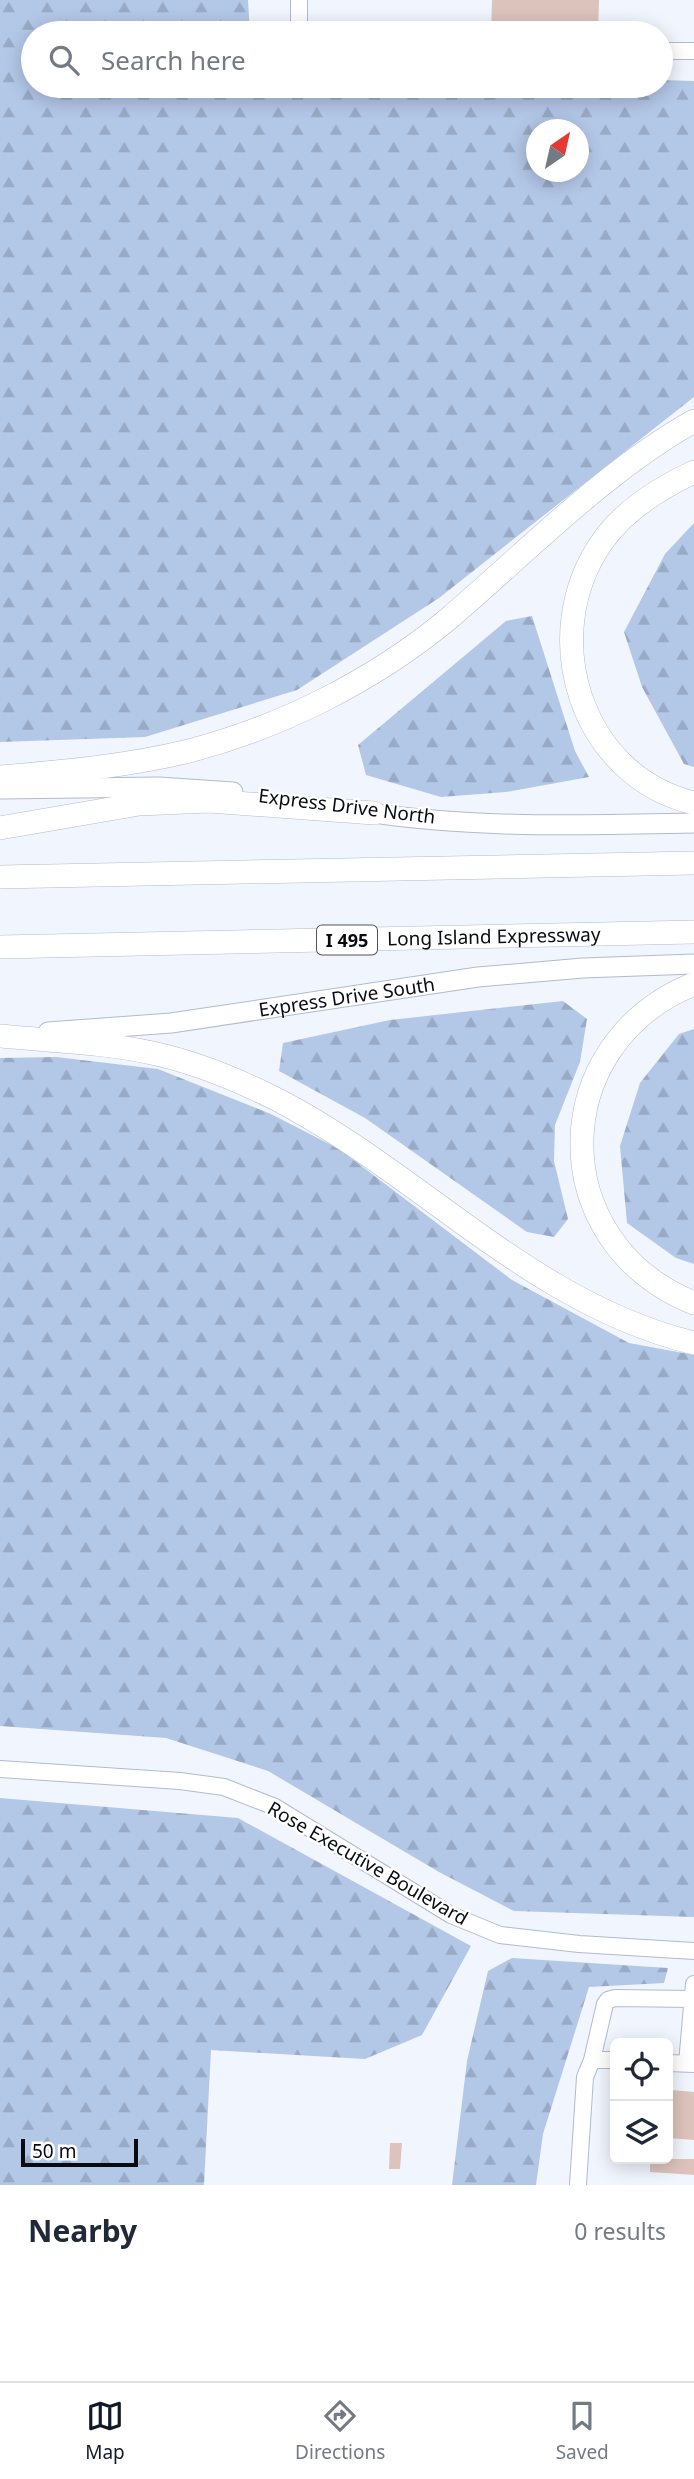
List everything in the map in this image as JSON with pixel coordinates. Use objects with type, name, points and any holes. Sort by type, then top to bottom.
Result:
[{"type":"highway","points":[[0,777],[115,765],[187,751],[256,729],[330,696],[413,646],[635,457],[694,421]]},
{"type":"highway","points":[[694,472],[659,490],[602,541],[584,572],[578,589],[570,647],[582,702],[589,719],[610,750],[623,764],[654,787],[694,803]]},
{"type":"highway","points":[[0,828],[139,804],[209,802],[374,813]]},
{"type":"highway","points":[[0,877],[694,863]]},
{"type":"highway","name":"Long Island Expressway","points":[[0,947],[694,932]]},
{"type":"highway","points":[[694,984],[658,1001],[642,1013],[614,1043],[595,1075],[587,1095],[581,1137],[586,1182],[592,1204],[613,1242],[639,1271],[656,1284],[694,1303]]},
{"type":"highway","points":[[0,1035],[107,1046],[154,1054],[254,1088],[344,1139],[520,1263],[567,1292],[637,1325],[694,1343]]},
{"type":"main road","name":"Express Drive North","points":[[0,789],[201,789],[374,813],[556,824],[694,823]]},
{"type":"main road","name":"Express Drive South","points":[[0,1035],[171,1023],[431,983],[533,972],[694,964]]},
{"type":"street","points":[[299,0],[299,21]]},
{"type":"street","points":[[673,51],[694,51]]},
{"type":"street","name":"Rose Executive Boulevard","points":[[0,1769],[180,1780],[224,1787],[275,1807],[451,1915],[500,1936],[694,1951]]},
{"type":"street","points":[[578,2185],[585,2077],[608,2000],[694,1994],[691,2064],[673,2063]]},
{"type":"street","points":[[592,2060],[610,2060]]},
{"type":"green space","points":[[0,0],[248,0],[249,21],[21,21],[21,98],[673,98],[673,80],[694,81],[694,397],[439,598],[297,690],[145,737],[0,742]]},
{"type":"green space","points":[[694,523],[694,767],[684,764],[642,687],[624,632],[665,554]]},
{"type":"green space","points":[[532,616],[575,751],[589,777],[506,792],[441,797],[366,775],[358,745],[506,621]]},
{"type":"green space","points":[[563,1001],[587,1019],[580,1062],[555,1125],[554,1161],[568,1219],[554,1237],[527,1232],[365,1118],[279,1071],[283,1043],[390,1020]]},
{"type":"green space","points":[[694,1029],[694,1264],[676,1258],[627,1223],[620,1146],[640,1083],[679,1034]]},
{"type":"green space","points":[[56,1057],[158,1069],[271,1114],[339,1149],[512,1280],[629,1343],[694,1355],[694,1917],[514,1911],[439,1872],[268,1771],[166,1738],[0,1726],[0,1058]]},
{"type":"green space","points":[[0,1798],[238,1818],[471,1946],[422,2035],[365,2059],[211,2050],[204,2185],[0,2185]]},
{"type":"green space","points":[[512,1958],[668,1968],[664,1983],[589,1987],[543,2134],[536,2185],[452,2185],[467,2061],[488,1971]]},
{"type":"building","points":[[492,0],[599,0],[598,21],[491,21]]},
{"type":"building","points":[[673,2090],[694,2092],[694,2140],[673,2138]]},
{"type":"building","points":[[390,2143],[402,2143],[400,2169],[389,2169]]},
{"type":"building","points":[[673,2159],[694,2159],[694,2175],[650,2172],[650,2164],[673,2164]]}]
